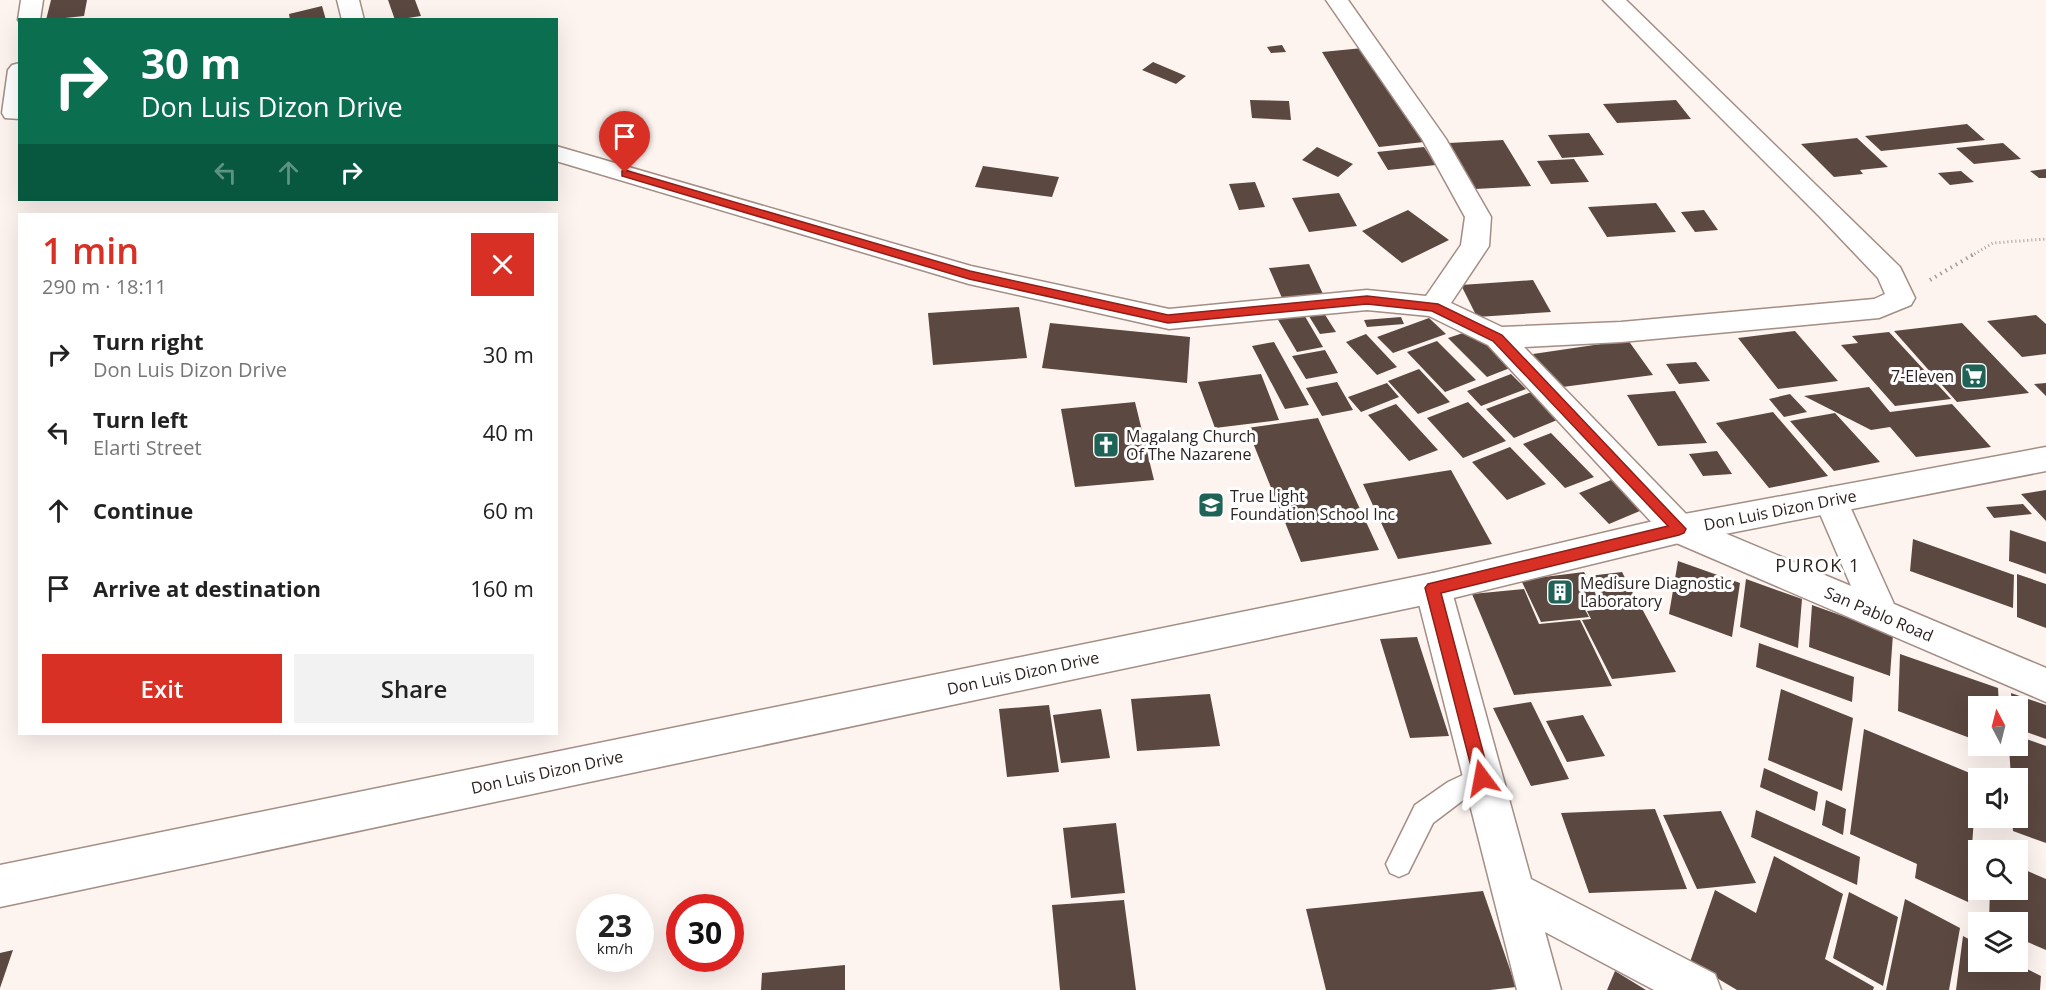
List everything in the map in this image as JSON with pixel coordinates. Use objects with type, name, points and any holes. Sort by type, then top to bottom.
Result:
[{"type":"street","points":[[29,18],[32,0]]},
{"type":"street","points":[[348,0],[352,18]]},
{"type":"street","points":[[1337,0],[1434,139],[1478,217],[1475,246],[1434,307]]},
{"type":"street","points":[[1498,338],[1621,332],[1880,308],[1901,298],[1890,274],[1614,0]]},
{"type":"street","points":[[11,114],[18,80]]},
{"type":"street","points":[[558,154],[969,275],[1168,319],[1367,300],[1434,307],[1498,338],[1679,529]]},
{"type":"street","name":"Don Luis Dizon Drive","points":[[0,886],[1433,588],[1679,529],[2046,459]]},
{"type":"street","points":[[1831,500],[1881,615]]},
{"type":"street","name":"San Pablo Road","points":[[1679,529],[2046,685]]},
{"type":"street","points":[[1433,588],[1539,990]]},
{"type":"street","points":[[1512,892],[1699,990]]},
{"type":"lane","points":[[1399,864],[1424,814],[1457,790],[1482,778]]},
{"type":"path","points":[[1901,298],[1993,243],[2046,239]]},
{"type":"building","points":[[51,0],[87,0],[84,16],[46,18]]},
{"type":"building","points":[[388,0],[415,0],[421,16],[394,18]]},
{"type":"building","points":[[322,6],[325,18],[290,18],[289,14]]},
{"type":"building","points":[[1282,45],[1286,52],[1271,53],[1267,47]]},
{"type":"building","points":[[1363,48],[1424,142],[1379,147],[1322,52]]},
{"type":"building","points":[[1153,62],[1186,76],[1176,84],[1142,70]]},
{"type":"building","points":[[1250,100],[1289,101],[1291,120],[1252,118]]},
{"type":"building","points":[[1676,100],[1691,119],[1617,123],[1603,104]]},
{"type":"building","points":[[1967,124],[1985,140],[1881,151],[1865,136]]},
{"type":"building","points":[[1589,133],[1604,155],[1562,158],[1548,135]]},
{"type":"building","points":[[1857,138],[1888,167],[1860,170],[1863,174],[1834,177],[1801,144]]},
{"type":"building","points":[[1503,140],[1531,186],[1475,189],[1449,143]]},
{"type":"building","points":[[2003,143],[2021,159],[1974,164],[1956,148]]},
{"type":"building","points":[[1317,147],[1353,164],[1338,177],[1302,160]]},
{"type":"building","points":[[1424,147],[1436,165],[1388,170],[1377,152]]},
{"type":"building","points":[[1574,159],[1589,182],[1551,184],[1537,161]]},
{"type":"building","points":[[983,166],[1059,177],[1052,197],[975,187]]},
{"type":"building","points":[[2046,169],[2046,178],[2039,178],[2030,171]]},
{"type":"building","points":[[1961,171],[1974,182],[1950,185],[1938,173]]},
{"type":"building","points":[[1255,182],[1265,207],[1239,210],[1229,184]]},
{"type":"building","points":[[1339,193],[1357,226],[1309,232],[1292,198]]},
{"type":"building","points":[[1656,203],[1676,232],[1607,237],[1588,207]]},
{"type":"building","points":[[1408,210],[1449,240],[1402,263],[1362,231]]},
{"type":"building","points":[[1704,210],[1718,230],[1695,232],[1681,212]]},
{"type":"building","points":[[1309,264],[1323,294],[1282,298],[1269,268]]},
{"type":"building","points":[[1533,280],[1551,312],[1477,317],[1461,285]]},
{"type":"building","points":[[1019,307],[1027,358],[933,365],[928,313]]},
{"type":"building","points":[[1322,310],[1336,332],[1320,334],[1307,313]]},
{"type":"building","points":[[1303,313],[1323,347],[1297,352],[1277,318]]},
{"type":"building","points":[[2036,315],[2046,324],[2046,354],[2022,357],[1987,321]]},
{"type":"building","points":[[1401,317],[1404,324],[1367,327],[1364,320]]},
{"type":"building","points":[[1429,318],[1446,334],[1393,353],[1377,337]]},
{"type":"building","points":[[1050,323],[1190,337],[1187,383],[1042,368]]},
{"type":"building","points":[[1962,323],[2029,393],[1957,402],[1894,331]]},
{"type":"building","points":[[1472,330],[1510,368],[1487,377],[1448,338]]},
{"type":"building","points":[[1795,331],[1838,381],[1778,389],[1738,338]]},
{"type":"building","points":[[1889,332],[1951,399],[1895,406],[1841,345],[1858,343],[1852,336]]},
{"type":"building","points":[[1366,334],[1397,367],[1377,375],[1346,342]]},
{"type":"building","points":[[1628,340],[1653,375],[1555,388],[1533,354]]},
{"type":"building","points":[[1437,341],[1476,380],[1445,392],[1407,352]]},
{"type":"building","points":[[1274,342],[1309,405],[1285,409],[1252,346]]},
{"type":"building","points":[[1325,350],[1338,373],[1306,379],[1292,356]]},
{"type":"building","points":[[1696,362],[1710,381],[1679,384],[1666,364]]},
{"type":"building","points":[[1419,369],[1450,402],[1418,414],[1388,381]]},
{"type":"building","points":[[1261,374],[1279,420],[1215,428],[1198,382]]},
{"type":"building","points":[[1511,374],[1526,389],[1481,406],[1467,391]]},
{"type":"building","points":[[1337,382],[1353,410],[1322,416],[1306,388]]},
{"type":"building","points":[[1387,383],[1399,397],[1361,412],[1348,397]]},
{"type":"building","points":[[2046,383],[2046,396],[2034,384]]},
{"type":"building","points":[[1869,387],[1890,412],[1952,404],[1991,447],[1916,457],[1890,427],[1871,430],[1804,396]]},
{"type":"building","points":[[1534,391],[1562,418],[1514,438],[1486,409]]},
{"type":"building","points":[[1675,391],[1707,443],[1658,446],[1627,395]]},
{"type":"building","points":[[1790,394],[1807,412],[1784,417],[1769,399]]},
{"type":"building","name":"Magalang Church Of The Nazarene","points":[[1135,402],[1154,480],[1075,487],[1061,409]]},
{"type":"building","points":[[1468,402],[1506,441],[1463,458],[1427,418]]},
{"type":"building","points":[[1396,404],[1438,450],[1409,461],[1368,415]]},
{"type":"building","points":[[1773,412],[1828,476],[1769,488],[1716,423]]},
{"type":"building","points":[[1835,413],[1880,462],[1834,471],[1790,421]]},
{"type":"building","points":[[1318,418],[1379,550],[1301,562],[1247,428]]},
{"type":"building","points":[[1551,433],[1594,477],[1565,488],[1523,444]]},
{"type":"building","points":[[1510,447],[1546,484],[1507,500],[1472,462]]},
{"type":"building","points":[[1717,451],[1732,474],[1703,476],[1689,454]]},
{"type":"building","points":[[1451,470],[1492,544],[1398,559],[1363,484]]},
{"type":"building","points":[[1616,478],[1647,508],[1609,524],[1579,493]]},
{"type":"building","points":[[2046,490],[2046,521],[2021,494]]},
{"type":"building","points":[[2023,504],[2032,514],[1994,518],[1986,507]]},
{"type":"building","points":[[2010,530],[2046,542],[2046,574],[2009,561]]},
{"type":"building","points":[[1913,539],[2014,575],[2013,608],[1910,571]]},
{"type":"building","points":[[1678,561],[1740,583],[1732,637],[1669,614]]},
{"type":"building","name":"Medisure Diagnostic Laboratory","points":[[1584,572],[1601,604],[1583,606],[1589,617],[1541,622],[1521,580]]},
{"type":"building","points":[[1622,572],[1638,603],[1605,606],[1589,576]]},
{"type":"building","points":[[2017,574],[2046,584],[2046,628],[2017,617]]},
{"type":"building","points":[[1746,579],[1802,599],[1798,648],[1740,627]]},
{"type":"building","points":[[1524,589],[1539,624],[1580,620],[1612,686],[1514,695],[1472,594]]},
{"type":"building","points":[[1640,605],[1676,672],[1612,679],[1582,620],[1591,619],[1587,611]]},
{"type":"building","points":[[1812,605],[1893,634],[1890,676],[1809,647]]},
{"type":"building","points":[[1417,637],[1449,736],[1410,738],[1380,639]]},
{"type":"building","points":[[1759,643],[1854,677],[1852,702],[1756,667]]},
{"type":"building","points":[[1900,654],[1998,688],[1998,696],[1968,696],[1968,737],[1898,711]]},
{"type":"building","points":[[1781,689],[1853,718],[1842,791],[1768,760]]},
{"type":"building","points":[[1210,694],[1220,746],[1137,751],[1131,699]]},
{"type":"building","points":[[2028,699],[2046,705],[2046,739],[2028,733]]},
{"type":"building","points":[[1531,702],[1569,779],[1531,786],[1493,708]]},
{"type":"building","points":[[1049,705],[1059,772],[1007,777],[999,709]]},
{"type":"building","points":[[1101,709],[1110,758],[1061,763],[1053,715]]},
{"type":"building","points":[[1583,715],[1605,756],[1567,762],[1546,721]]},
{"type":"building","points":[[1864,729],[1968,772],[1968,828],[1973,828],[1972,840],[1968,840],[1968,902],[1915,878],[1917,864],[1850,834]]},
{"type":"building","points":[[2028,740],[2046,746],[2046,843],[2013,831],[2013,828],[2028,828],[2028,768],[2010,768],[2010,756],[2028,756]]},
{"type":"building","points":[[1764,768],[1818,792],[1815,811],[1760,787]]},
{"type":"building","points":[[1826,800],[1846,809],[1843,835],[1822,825]]},
{"type":"building","points":[[1655,809],[1687,889],[1589,893],[1561,813]]},
{"type":"building","points":[[1756,810],[1860,857],[1857,885],[1751,837]]},
{"type":"building","points":[[1721,811],[1756,883],[1697,889],[1663,815]]},
{"type":"building","points":[[1116,823],[1125,893],[1071,898],[1063,828]]},
{"type":"building","points":[[1774,856],[1843,894],[1825,959],[1874,987],[1873,990],[1737,990],[1690,962],[1715,890],[1756,913]]},
{"type":"building","points":[[2028,871],[2046,879],[2046,950],[2028,942],[2028,912],[1989,912],[1990,900],[2028,900]]},
{"type":"building","points":[[1483,891],[1516,987],[1490,990],[1326,990],[1306,909]]},
{"type":"building","points":[[1849,892],[1898,917],[1883,986],[1833,958]]},
{"type":"building","points":[[1905,899],[1960,928],[1949,990],[1886,990]]},
{"type":"building","points":[[1124,900],[1136,990],[1060,990],[1052,905]]},
{"type":"building","points":[[1963,936],[1968,939],[1968,972],[2028,972],[2028,970],[2041,976],[2040,990],[1956,990]]},
{"type":"building","points":[[13,950],[0,988],[0,953]]},
{"type":"building","points":[[845,965],[845,990],[761,990],[762,973]]},
{"type":"building","points":[[1615,971],[1646,990],[1607,990]]},
{"type":"place","name":"7-Eleven","points":[[1974,376]]},
{"type":"place","name":"Magalang Church Of The Nazarene","points":[[1106,445]]},
{"type":"place","name":"True Light Foundation School Inc","points":[[1211,505]]},
{"type":"place","name":"Medisure Diagnostic Laboratory","points":[[1560,592]]},
{"type":"district","name":"PUROK 1","points":[[1818,566]]},
{"type":"route","points":[[625,173],[969,275],[1168,319],[1367,300],[1434,307],[1498,338],[1679,529],[1433,588],[1482,778]]}]
